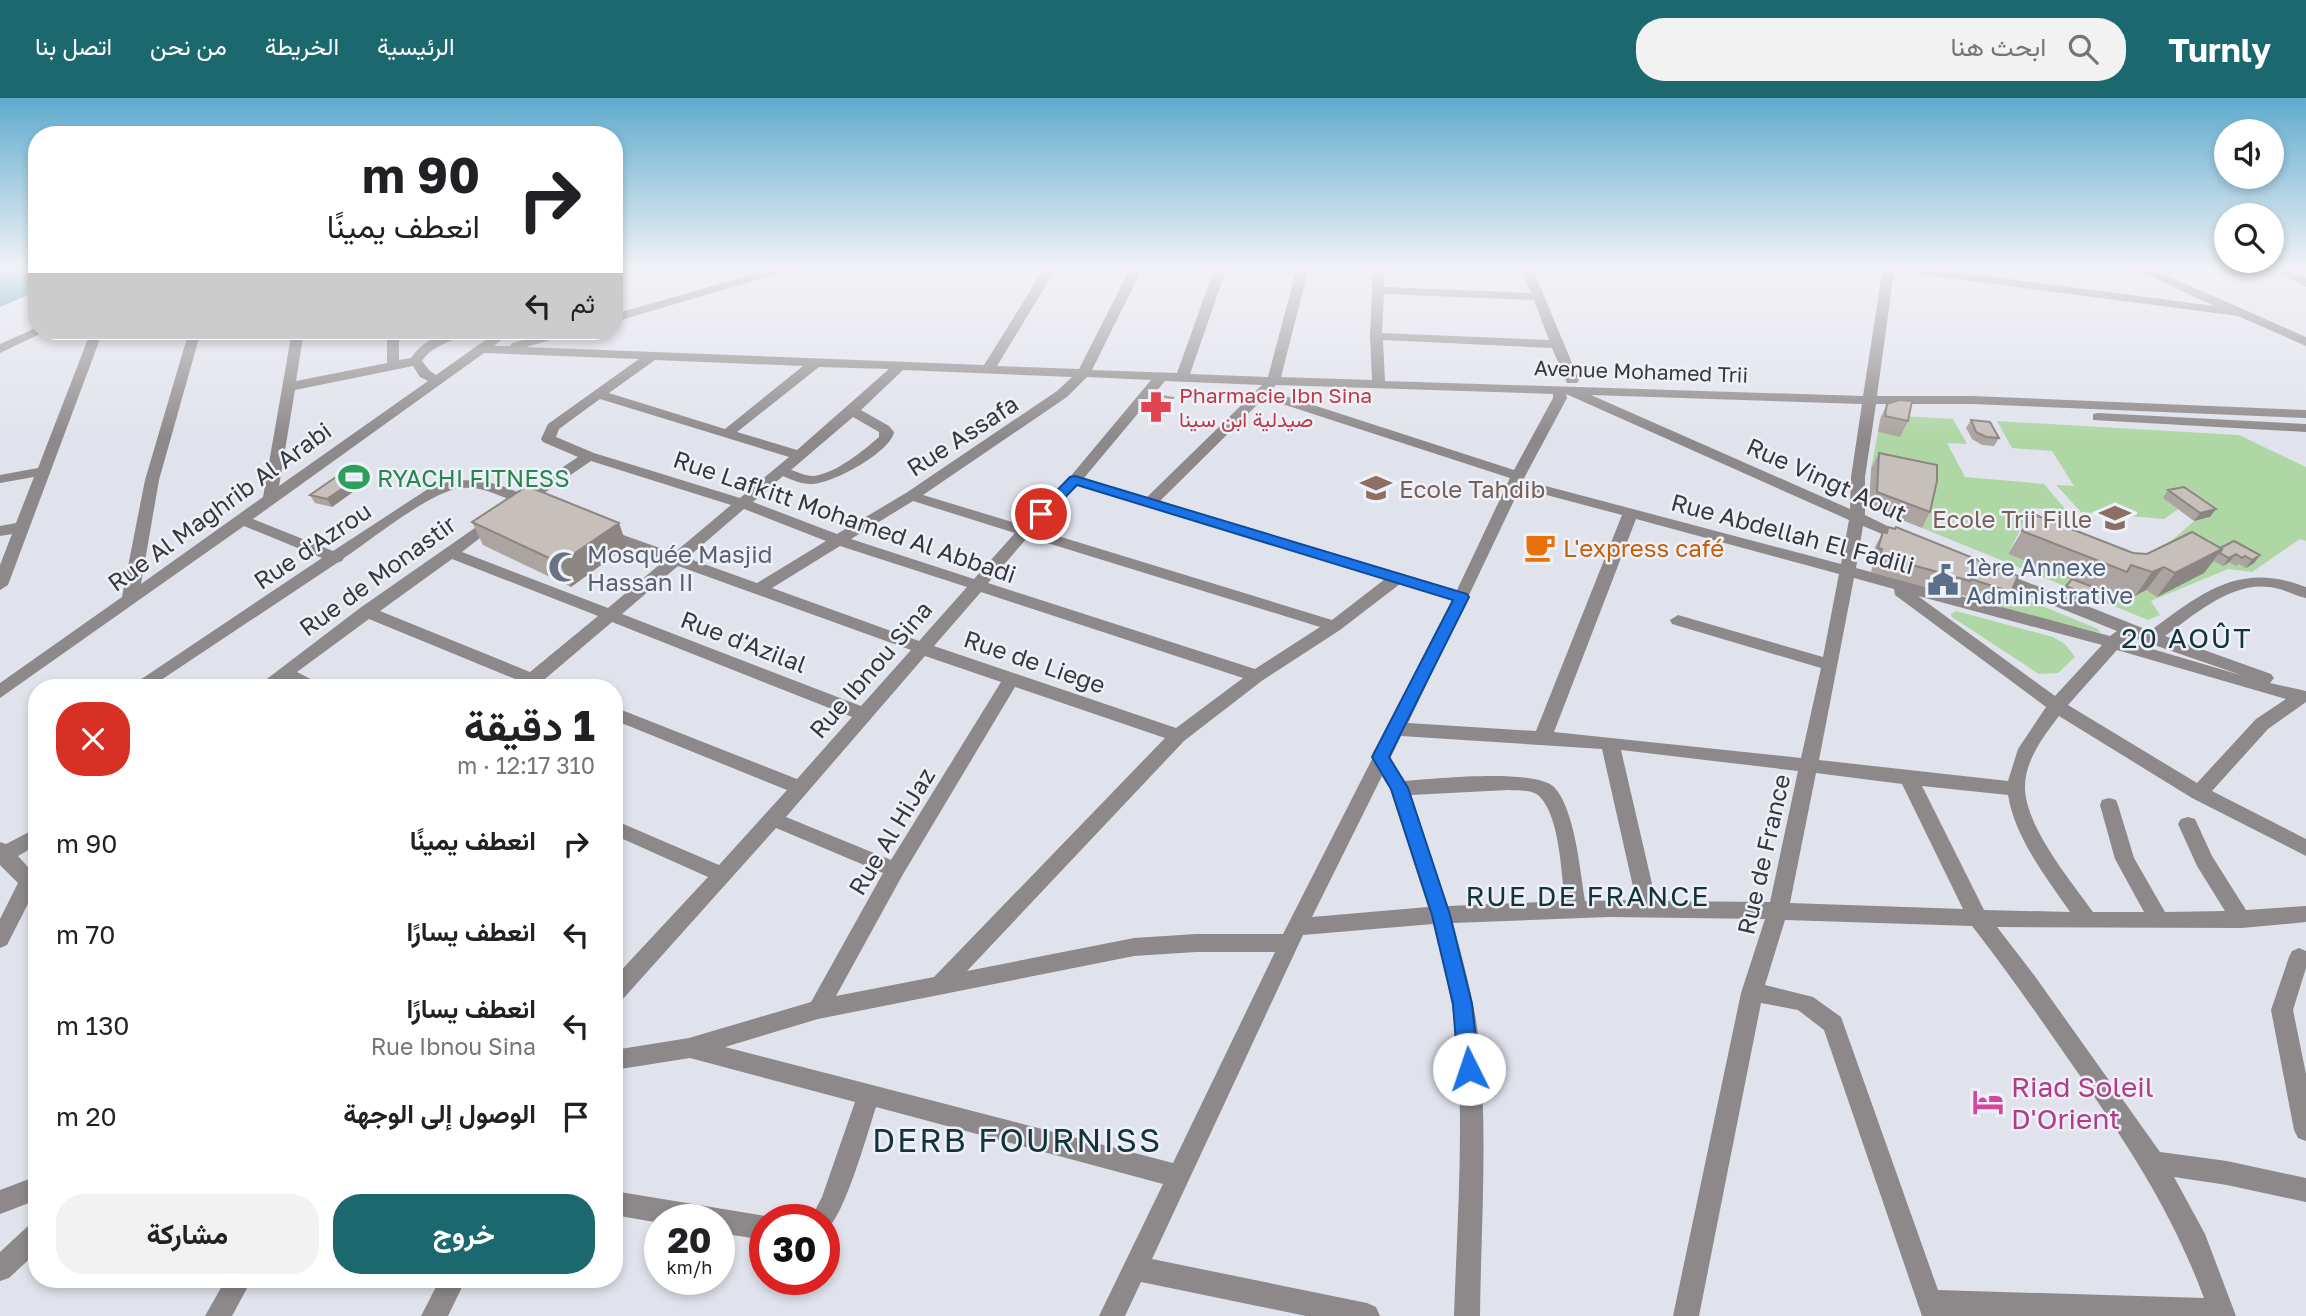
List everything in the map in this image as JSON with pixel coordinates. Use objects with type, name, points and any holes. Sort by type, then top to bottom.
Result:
[{"type":"street","points":[[989,368],[1016,324]]},
{"type":"street","name":"Rue Assafa","points":[[759,589],[911,496],[1043,409],[1083,374],[1108,324]]},
{"type":"street","points":[[1182,377],[1201,324]]},
{"type":"street","points":[[1150,503],[1273,381],[1288,324]]},
{"type":"street","points":[[1377,324],[1379,382]]},
{"type":"street","points":[[1112,1316],[1293,935],[1462,597],[1516,479],[1560,398],[1565,386],[1558,344],[1550,324]]},
{"type":"street","name":"Rue de France","points":[[1686,1316],[1752,993],[1778,911],[1830,666],[1857,518],[1858,477],[1874,400],[1883,324]]},
{"type":"street","points":[[2265,324],[2306,342]]},
{"type":"street","points":[[0,349],[28,336]]},
{"type":"street","points":[[1376,336],[1558,344]]},
{"type":"street","points":[[0,582],[94,340]]},
{"type":"street","points":[[130,598],[152,480],[192,340]]},
{"type":"street","points":[[270,498],[296,340]]},
{"type":"street","points":[[393,340],[393,364]]},
{"type":"street","points":[[416,361],[420,352],[441,340]]},
{"type":"street","name":"Rue Al Maghrib Al Arabi","points":[[0,692],[492,340]]},
{"type":"street","points":[[502,349],[535,340]]},
{"type":"street","name":"Avenue Mohamed Trii","points":[[479,349],[1273,381],[1565,386],[1874,400],[1972,400],[2306,414]]},
{"type":"street","name":"Rue Lafkitt Mohamed Al Abbadi","points":[[651,356],[553,427],[548,433],[548,439],[556,445],[589,456],[741,503],[838,540],[1258,676]]},
{"type":"street","points":[[288,387],[416,361]]},
{"type":"street","points":[[416,361],[425,374],[436,380]]},
{"type":"street","points":[[728,433],[815,363]]},
{"type":"street","points":[[534,679],[852,411],[901,365]]},
{"type":"street","name":"Rue Ibnou Sina","points":[[623,983],[773,819],[1024,532],[1075,480],[1161,377]]},
{"type":"street","name":"Rue Vingt Aout","points":[[1565,386],[1921,545]]},
{"type":"street","points":[[600,394],[797,455]]},
{"type":"street","name":"Rue Abdellah El Fadili","points":[[1262,394],[1630,514],[2114,643],[2253,685],[2304,696]]},
{"type":"street","name":"Avenue Mohamed Trii","points":[[1874,400],[1981,411],[2306,428]]},
{"type":"street","points":[[780,470],[806,479],[821,478],[886,438],[887,432],[884,429],[852,411]]},
{"type":"street","points":[[2246,411],[2258,425]]},
{"type":"street","name":"Rue de Monastir","points":[[276,679],[523,500],[589,456]]},
{"type":"street","points":[[0,479],[44,471]]},
{"type":"street","points":[[1075,480],[1462,597]]},
{"type":"street","name":"Rue d'Azrou","points":[[150,679],[337,558],[414,503],[452,483],[474,482],[523,500]]},
{"type":"street","points":[[911,496],[1334,626]]},
{"type":"street","points":[[523,500],[548,510]]},
{"type":"street","points":[[1542,739],[1630,514]]},
{"type":"street","points":[[241,519],[337,558]]},
{"type":"street","name":"Rue de Liege","points":[[585,525],[673,560],[1178,736]]},
{"type":"street","points":[[0,531],[22,527]]},
{"type":"street","name":"Rue d'Azilal","points":[[451,553],[863,714]]},
{"type":"street","points":[[1973,566],[2127,629],[2228,663],[2304,696]]},
{"type":"street","points":[[939,986],[1178,736],[1398,578]]},
{"type":"street","points":[[2152,637],[2205,602],[2246,583],[2259,580],[2281,583],[2306,593]]},
{"type":"street","points":[[1893,584],[2056,706],[2199,793],[2306,848]]},
{"type":"street","points":[[366,612],[517,679]]},
{"type":"street","points":[[1678,620],[1830,666]]},
{"type":"street","points":[[2088,921],[2031,832],[2016,789],[2026,751],[2056,706],[2127,629]]},
{"type":"street","points":[[284,673],[296,679]]},
{"type":"street","name":"Rue Al HiJaz","points":[[818,1009],[895,870],[1011,679]]},
{"type":"street","points":[[2199,793],[2262,724],[2304,696]]},
{"type":"street","points":[[623,717],[800,788]]},
{"type":"street","points":[[1395,729],[1610,743],[1809,764],[1909,779],[2016,789]]},
{"type":"street","points":[[1610,743],[1647,911]]},
{"type":"street","points":[[1380,757],[1399,788],[1441,915],[1462,1004],[1468,1044],[1471,1120],[1466,1316]]},
{"type":"street","points":[[1752,993],[1799,999],[1823,1012],[1833,1024],[1932,1309],[2222,1314],[2196,1243],[2153,1163],[2056,1021],[1979,920],[1909,779]]},
{"type":"street","points":[[1399,788],[1508,783],[1534,785],[1547,792],[1563,823],[1576,910]]},
{"type":"street","points":[[2109,805],[2126,859],[2159,920]]},
{"type":"street","points":[[773,819],[895,870]]},
{"type":"street","points":[[2188,824],[2204,860],[2242,920]]},
{"type":"street","points":[[623,831],[723,875]]},
{"type":"street","points":[[28,840],[1,854],[28,883]]},
{"type":"street","points":[[0,939],[28,894]]},
{"type":"street","points":[[623,1059],[689,1048],[818,1009],[1134,947],[1293,935],[1441,915],[1576,910],[1778,911],[1979,920],[2088,921],[2242,920],[2306,914]]},
{"type":"street","points":[[2299,957],[2282,1010],[2306,1130]]},
{"type":"street","points":[[689,1048],[1178,1176]]},
{"type":"street","points":[[831,1204],[869,1095]]},
{"type":"street","points":[[2153,1163],[2227,1173],[2306,1191]]},
{"type":"street","points":[[0,1202],[28,1191]]},
{"type":"street","points":[[623,1204],[644,1208]]},
{"type":"street","points":[[0,1269],[28,1243]]},
{"type":"street","points":[[1135,1268],[1367,1316]]},
{"type":"street","points":[[218,1316],[235,1288]]},
{"type":"street","points":[[434,1316],[448,1288]]},
{"type":"green space","name":"Ecole Trii Fille","points":[[1904,416],[1953,419],[1967,444],[1947,443],[1965,477],[2044,484],[2067,511],[2031,508],[2008,554],[2110,595],[2114,588],[2135,596],[2146,590],[2157,597],[2163,548],[2194,521],[2209,518],[2164,498],[2178,509],[2164,519],[2081,512],[2056,485],[2074,486],[2052,451],[2012,448],[1997,421],[2239,435],[2306,467],[2306,541],[2300,539],[2252,572],[2228,569],[2151,601],[2160,615],[2148,620],[1922,528],[1871,469],[1878,432],[1900,436]]},
{"type":"green space","points":[[2008,592],[2098,629],[2101,633],[2001,608]]},
{"type":"green space","points":[[1956,611],[2053,637],[2065,644],[2075,657],[2058,673],[2039,674],[1952,617],[1951,614]]},
{"type":"building","points":[[1162,396],[1173,398],[1162,411],[1152,408]]},
{"type":"building","points":[[1899,400],[1912,401],[1908,421],[1885,416],[1887,404]]},
{"type":"building","points":[[1971,420],[1990,422],[1999,438],[1986,437],[1976,432]]},
{"type":"building","points":[[1879,453],[1937,465],[1937,481],[1930,512],[1877,492]]},
{"type":"building","points":[[336,477],[353,481],[327,499],[310,495]]},
{"type":"building","points":[[527,486],[619,523],[560,563],[472,522]]},
{"type":"building","points":[[2184,487],[2216,509],[2200,513],[2168,490]]},
{"type":"building","points":[[2033,514],[2133,553],[2147,554],[2192,532],[2222,549],[2175,573],[2164,567],[2152,572],[2131,565],[2127,572],[2022,531]]},
{"type":"building","points":[[1888,527],[1896,527],[2018,576],[2011,592],[1880,556],[1882,549],[1878,548],[1883,532],[1887,533]]},
{"type":"building","points":[[2234,541],[2260,555],[2252,560],[2236,554],[2229,558],[2220,553],[2220,548]]},
{"type":"building","points":[[2072,579],[2093,587],[2087,595],[2066,586]]},
{"type":"place","name":"Pharmacie Ibn Sina صيدلية ابن سينا","points":[[1156,407]]},
{"type":"place","name":"RYACHI FITNESS","points":[[354,477]]},
{"type":"place","name":"Ecole Tahdib","points":[[1376,488]]},
{"type":"place","name":"Ecole Trii Fille","points":[[2115,518]]},
{"type":"place","name":"L'express café","points":[[1540,547]]},
{"type":"place","name":"Mosquée Masjid Hassan II","points":[[564,567]]},
{"type":"place","name":"1ère Annexe Administrative","points":[[1943,580]]},
{"type":"place","name":"Riad Soleil D'Orient","points":[[1988,1102]]},
{"type":"district","name":"20 AOÛT","points":[[2187,637]]},
{"type":"district","name":"RUE DE FRANCE","points":[[1588,895]]},
{"type":"district","name":"DERB FOURNISS","points":[[1017,1139]]},
{"type":"route","points":[[1041,514],[1075,480],[1462,597],[1380,757],[1399,788],[1441,915],[1462,1004],[1469,1069]]}]
